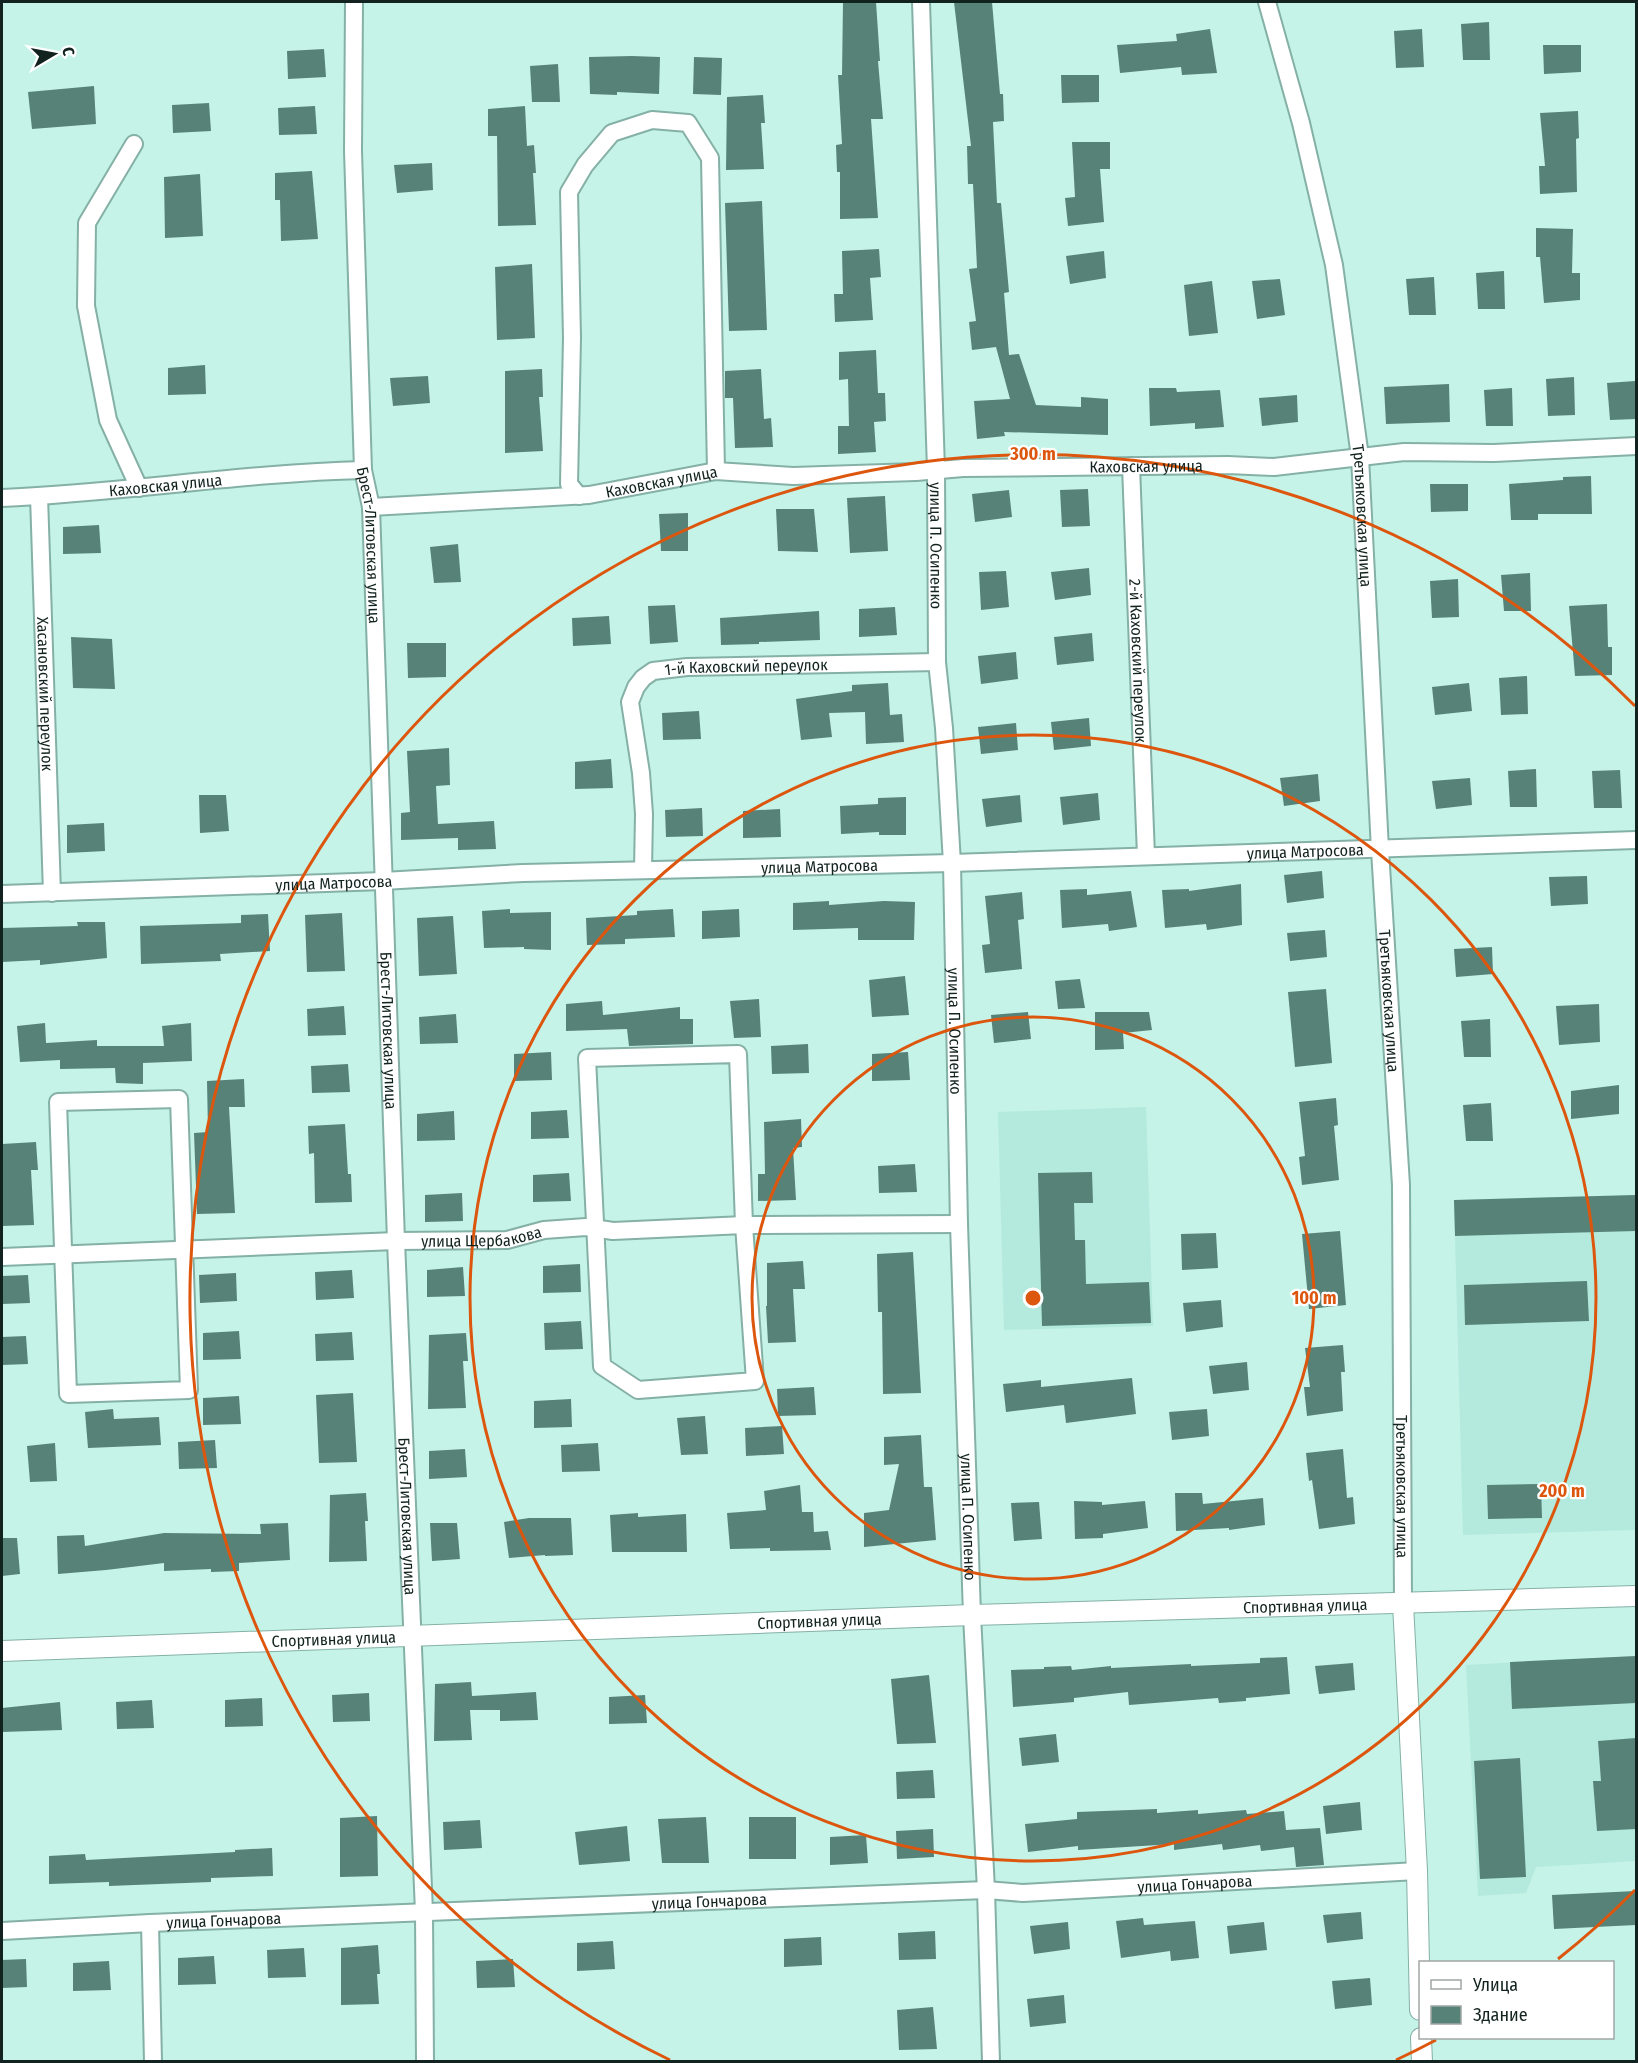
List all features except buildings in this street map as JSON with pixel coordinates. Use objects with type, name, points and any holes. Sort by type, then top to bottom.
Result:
[{"type":"street","name":"Брест-Литовская улица","points":[[354,2],[353,151],[363,470],[371,507],[396,1241],[424,1912],[425,2061]]},
{"type":"street","name":"улица П. Осипенко","points":[[921,2],[936,470],[937,662],[944,728],[952,863],[959,1224],[972,1616],[986,1890],[990,2061]]},
{"type":"street","name":"Третьяковская улица","points":[[1267,2],[1301,123],[1334,265],[1360,457],[1380,850],[1401,1185],[1403,1604],[1417,1871],[1419,1964]]},
{"type":"street","points":[[579,496],[569,484],[572,338],[569,192],[585,165],[612,133],[652,120],[688,123],[710,158],[716,471]]},
{"type":"street","points":[[134,144],[87,223],[86,306],[108,420],[139,488]]},
{"type":"street","name":"Каховская улица","points":[[371,507],[579,496],[716,471],[793,476],[963,468],[1228,465],[1274,467],[1404,452],[1494,453],[1636,446]]},
{"type":"street","name":"2-й Каховский переулок","points":[[1131,466],[1146,856]]},
{"type":"street","name":"Каховская улица","points":[[2,498],[309,472],[363,470]]},
{"type":"street","name":"Хасановский переулок","points":[[39,496],[52,893]]},
{"type":"street","name":"1-й Каховский переулок","points":[[643,870],[644,814],[641,773],[630,702],[636,687],[643,678],[653,671],[687,667],[937,662]]},
{"type":"street","name":"улица Матросова","points":[[2,894],[383,881],[523,873],[952,863],[1636,840]]},
{"type":"street","points":[[738,1054],[744,1225],[755,1381],[638,1390],[602,1366],[587,1058],[738,1054]]},
{"type":"street","points":[[178,1099],[183,1250],[189,1390],[68,1394],[58,1102],[178,1099]]},
{"type":"street","name":"улица Щербакова","points":[[2,1257],[396,1241],[507,1240],[544,1230],[586,1227],[613,1231],[744,1225],[959,1224]]},
{"type":"street","name":"Спортивная улица","points":[[2,1651],[972,1616],[1636,1596]]},
{"type":"street","name":"улица Гончарова","points":[[2,1931],[150,1923],[986,1890],[1023,1893],[1417,1871]]},
{"type":"street","points":[[150,1923],[153,2061]]},
{"type":"street","points":[[1421,2039],[1422,2061]]},
{"type":"shaded area","points":[[1146,1107],[1153,1326],[1004,1330],[998,1112]]},
{"type":"shaded area","points":[[1636,1195],[1636,1530],[1463,1535],[1454,1200]]},
{"type":"shaded area","points":[[1636,1656],[1636,1861],[1536,1867],[1526,1893],[1478,1896],[1466,1665]]}]
